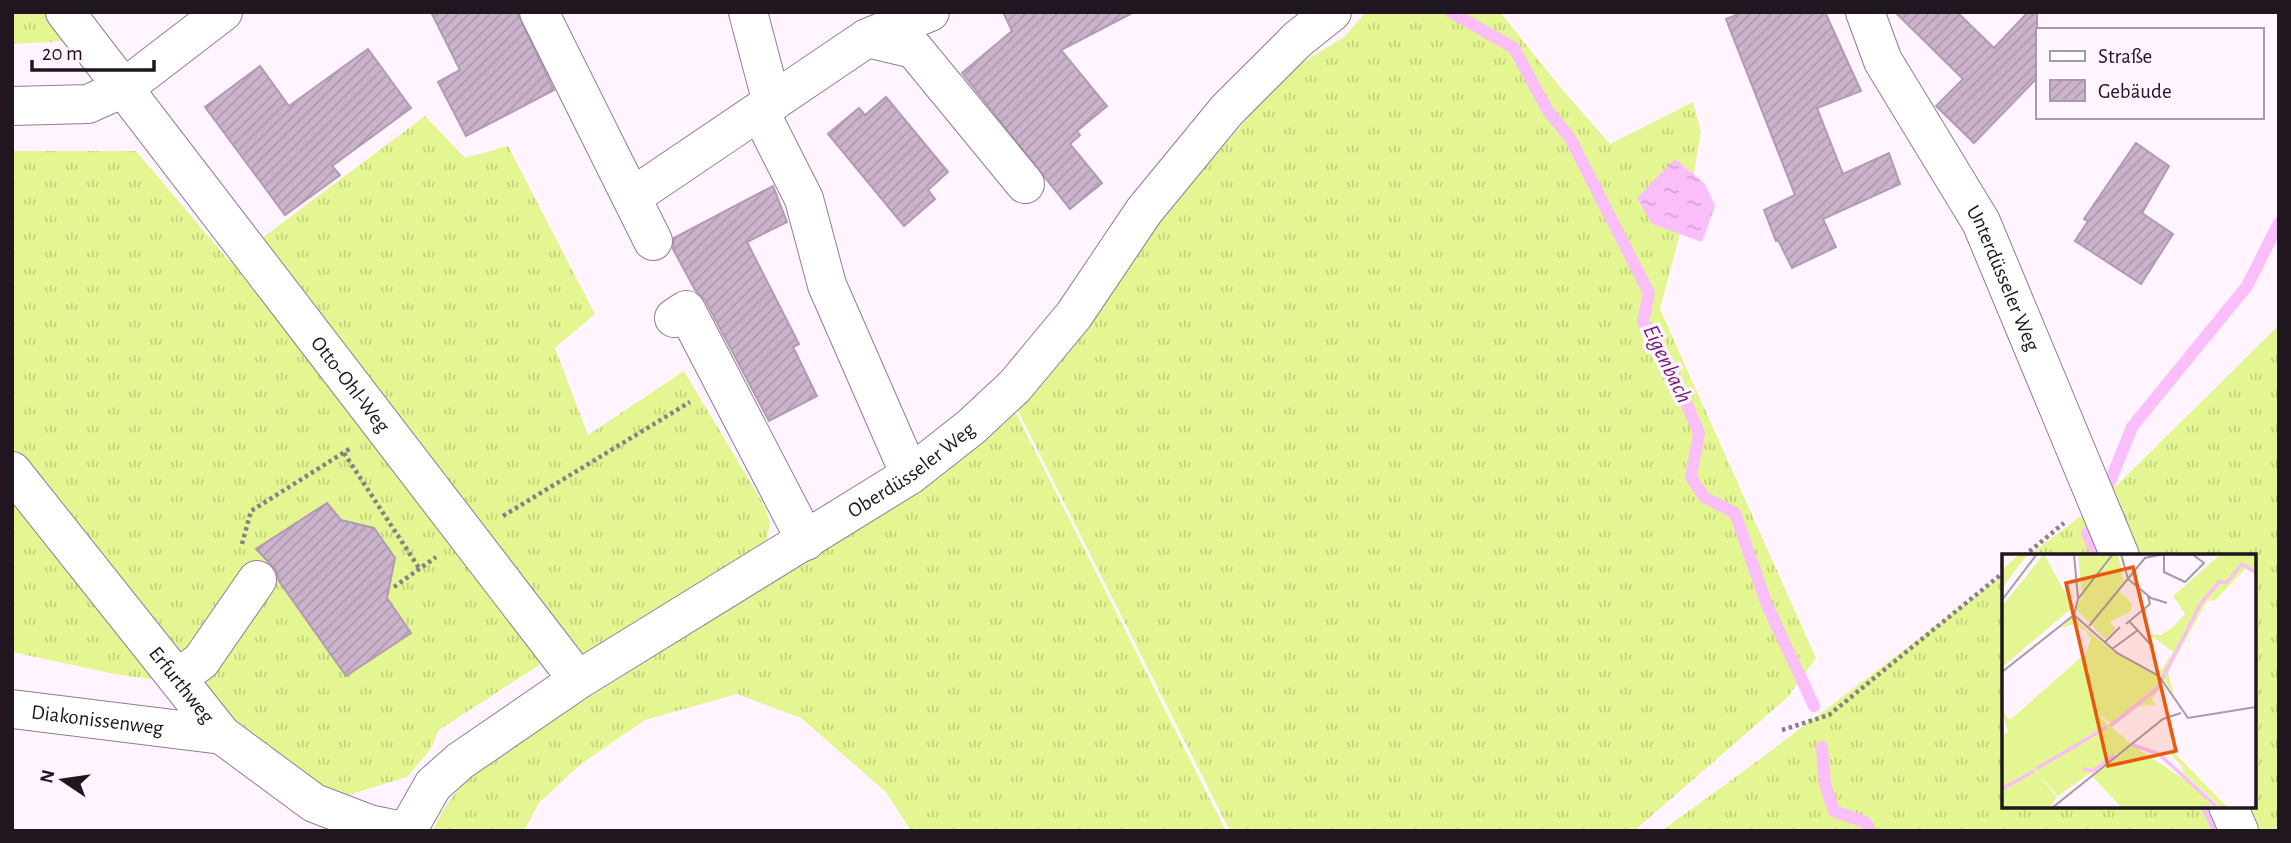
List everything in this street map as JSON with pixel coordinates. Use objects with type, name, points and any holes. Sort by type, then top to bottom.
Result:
[{"type":"street","name":"Otto-Ohl-Weg","points":[[65,12],[578,680]]},
{"type":"street","points":[[12,106],[88,104],[124,88],[223,12]]},
{"type":"street","points":[[539,12],[653,241]]},
{"type":"street","points":[[748,12],[766,108],[804,199],[827,285],[910,475]]},
{"type":"street","points":[[632,197],[867,38],[930,12]]},
{"type":"street","name":"Oberdüsseler Weg","points":[[393,829],[417,809],[444,775],[578,680],[910,475],[971,427],[1015,386],[1074,315],[1144,211],[1227,110],[1298,39],[1332,12]]},
{"type":"street","name":"Unterdüsseler Weg","points":[[1865,12],[1883,61],[1981,222],[2119,554]]},
{"type":"street","points":[[867,38],[914,49],[1025,184]]},
{"type":"street","points":[[674,318],[686,310],[806,541]]},
{"type":"street","name":"Erfurthweg","points":[[12,471],[222,735],[314,803],[393,829]]},
{"type":"street","points":[[178,678],[201,661],[257,580]]},
{"type":"street","name":"Diakonissenweg","points":[[12,709],[222,735]]},
{"type":"street","points":[[2229,808],[2239,831]]},
{"type":"path","points":[[394,587],[470,536],[723,382]]},
{"type":"path","points":[[257,580],[242,545],[251,511],[385,426]]},
{"type":"path","points":[[344,453],[419,568]]},
{"type":"path","points":[[2026,554],[2096,497]]},
{"type":"path","points":[[1782,730],[1829,715],[2002,574]]},
{"type":"green space","points":[[12,12],[45,12],[68,41],[12,44]]},
{"type":"green space","points":[[1366,12],[1500,12],[1610,144],[1693,102],[1701,132],[1690,196],[1660,309],[1816,658],[1787,698],[1634,831],[1230,831],[1018,411],[1151,231],[1287,72],[1344,37]]},
{"type":"green space","points":[[425,116],[465,158],[508,146],[595,314],[555,348],[588,435],[684,371],[765,507],[770,524],[766,544],[595,650],[541,664],[439,730],[430,750],[407,777],[342,797],[324,793],[241,727],[207,686],[119,675],[12,652],[12,151],[136,151],[230,262]]},
{"type":"green space","points":[[2279,325],[2279,831],[2258,831],[2248,808],[2256,808],[2256,554],[2134,554],[2107,495]]},
{"type":"green space","points":[[1015,411],[1226,831],[911,831],[886,792],[801,718],[737,694],[645,720],[581,764],[539,803],[524,831],[433,831],[446,806],[461,786],[501,752],[938,479]]},
{"type":"green space","points":[[2089,510],[2108,554],[2031,554]]},
{"type":"green space","points":[[2002,576],[2002,808],[2218,808],[2228,831],[1661,831]]},
{"type":"water","points":[[1675,159],[1705,184],[1715,206],[1702,242],[1652,224],[1637,198]]},
{"type":"building","points":[[431,12],[517,12],[554,90],[466,136],[438,82],[460,70]]},
{"type":"building","points":[[1003,12],[1134,12],[1061,50],[1107,106],[1077,131],[1080,135],[1070,144],[1102,183],[1070,209],[962,73],[1012,31]]},
{"type":"building","points":[[1743,12],[1825,12],[1861,91],[1817,108],[1843,174],[1889,153],[1900,184],[1823,219],[1836,247],[1792,268],[1778,240],[1776,241],[1764,210],[1795,195],[1726,19]]},
{"type":"building","points":[[1895,12],[1957,12],[1994,48],[2028,12],[2037,12],[2036,79],[1974,143],[1936,106],[1963,79]]},
{"type":"building","points":[[368,49],[411,108],[332,166],[340,175],[285,215],[205,107],[260,66],[289,106]]},
{"type":"building","points":[[886,97],[948,172],[928,190],[935,199],[904,226],[828,134],[859,108],[865,115]]},
{"type":"building","points":[[2136,143],[2169,166],[2142,213],[2173,234],[2141,284],[2075,241],[2088,221],[2084,219]]},
{"type":"building","points":[[773,186],[787,222],[747,242],[799,344],[793,347],[817,396],[769,421],[705,300],[695,290],[673,249],[674,238]]},
{"type":"building","points":[[327,503],[341,520],[374,528],[395,558],[387,598],[411,633],[346,676],[279,581],[276,570],[256,549]]},
{"type":"waterway","name":"Eigenbach","points":[[1451,12],[1514,48],[1548,111],[1570,138],[1649,293],[1643,322],[1672,370],[1699,433],[1691,477],[1704,497],[1735,513],[1767,605],[1814,706]]},
{"type":"waterway","points":[[2107,489],[2132,427],[2247,286],[2279,223]]},
{"type":"waterway","points":[[2087,533],[2097,554]]},
{"type":"waterway","name":"Eigenbach","points":[[1822,747],[1825,784],[1834,811],[1865,822],[1871,831]]},
{"type":"waterway","points":[[2208,808],[2217,828]]}]
